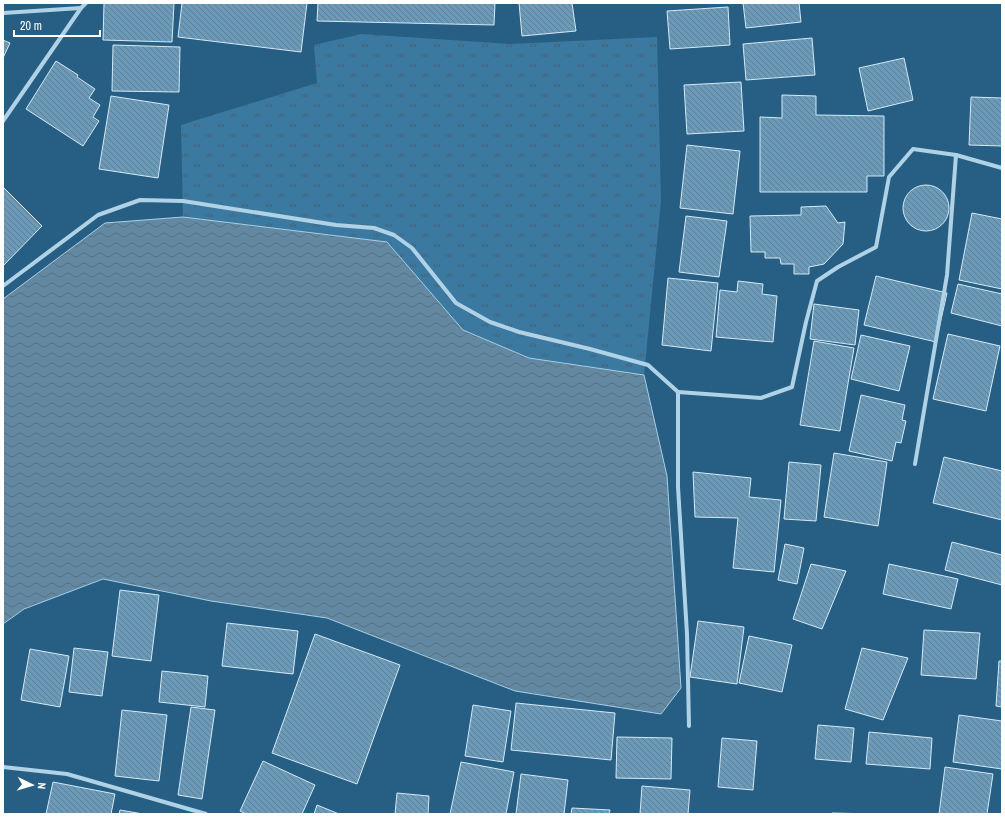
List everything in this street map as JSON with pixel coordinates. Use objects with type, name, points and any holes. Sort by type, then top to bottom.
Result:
[{"type":"street","points":[[3,121],[81,8],[86,3]]},
{"type":"street","points":[[3,13],[81,8]]},
{"type":"street","points":[[3,286],[98,215],[140,200],[183,201],[336,225],[374,228],[394,235],[412,248],[456,303],[490,322],[519,332],[648,365],[678,392],[761,398],[792,387],[806,322],[818,281],[838,267],[876,247],[888,177],[913,149],[956,155],[1002,168]]},
{"type":"street","points":[[915,464],[947,275],[956,155]]},
{"type":"street","points":[[678,392],[678,487],[687,634],[690,726]]},
{"type":"street","points":[[3,767],[67,774],[206,814]]},
{"type":"green space","points":[[361,34],[511,44],[657,37],[661,201],[644,375],[529,358],[463,330],[387,242],[183,217],[181,125],[317,83],[314,45]]},
{"type":"water","points":[[183,217],[387,242],[463,330],[529,358],[644,375],[667,476],[681,688],[661,714],[515,691],[327,618],[211,601],[103,579],[24,609],[3,624],[3,299],[105,223]]},
{"type":"building","points":[[104,3],[174,3],[172,42],[103,40]]},
{"type":"building","points":[[182,3],[307,3],[301,52],[178,37]]},
{"type":"building","points":[[318,3],[495,3],[494,25],[317,21]]},
{"type":"building","points":[[519,3],[572,3],[576,31],[522,36]]},
{"type":"building","points":[[743,3],[799,3],[801,22],[746,28]]},
{"type":"building","points":[[728,7],[730,45],[670,49],[667,11]]},
{"type":"building","points":[[812,38],[815,75],[746,80],[743,44]]},
{"type":"building","points":[[3,40],[10,43],[3,58]]},
{"type":"building","points":[[113,45],[180,47],[179,92],[112,91]]},
{"type":"building","points":[[904,58],[913,100],[868,111],[859,68]]},
{"type":"building","points":[[56,61],[78,75],[77,77],[95,89],[89,98],[100,105],[93,117],[99,121],[83,146],[26,109]]},
{"type":"building","points":[[741,82],[744,131],[687,134],[684,85]]},
{"type":"building","points":[[782,95],[816,96],[816,115],[884,116],[884,176],[867,176],[867,192],[760,192],[760,117],[782,118]]},
{"type":"building","points":[[111,96],[169,105],[158,178],[99,169]]},
{"type":"building","points":[[971,97],[1002,98],[1002,146],[969,145]]},
{"type":"building","points":[[687,145],[740,151],[733,214],[680,208]]},
{"type":"building","points":[[921,185],[931,185],[939,189],[945,195],[949,203],[949,213],[945,221],[939,227],[931,231],[921,231],[913,227],[907,221],[903,213],[903,203],[907,195],[913,189]]},
{"type":"building","points":[[3,187],[42,226],[3,266]]},
{"type":"building","points":[[826,206],[838,223],[845,222],[843,244],[824,264],[809,267],[809,274],[794,274],[794,264],[781,264],[780,258],[765,258],[765,252],[751,252],[750,216],[801,215],[801,207]]},
{"type":"building","points":[[972,213],[1002,219],[1002,289],[959,280]]},
{"type":"building","points":[[686,216],[727,221],[719,277],[679,272]]},
{"type":"building","points":[[876,276],[947,293],[936,342],[864,325]]},
{"type":"building","points":[[668,278],[718,283],[711,351],[662,345]]},
{"type":"building","points":[[738,281],[763,284],[762,294],[777,296],[773,342],[716,337],[720,290],[737,292]]},
{"type":"building","points":[[958,284],[1002,294],[1002,326],[951,313]]},
{"type":"building","points":[[814,304],[859,310],[855,345],[810,339]]},
{"type":"building","points":[[948,334],[1000,346],[986,411],[933,399]]},
{"type":"building","points":[[861,335],[910,346],[899,391],[851,379]]},
{"type":"building","points":[[814,341],[854,348],[840,431],[800,425]]},
{"type":"building","points":[[861,395],[905,405],[902,420],[906,421],[901,443],[896,442],[892,461],[849,451]]},
{"type":"building","points":[[834,453],[887,462],[878,526],[824,517]]},
{"type":"building","points":[[944,457],[1002,471],[1002,520],[933,503]]},
{"type":"building","points":[[789,462],[821,465],[816,521],[784,519]]},
{"type":"building","points":[[693,472],[751,478],[749,497],[781,500],[774,572],[733,568],[738,518],[695,517]]},
{"type":"building","points":[[952,542],[1002,555],[1002,585],[945,570]]},
{"type":"building","points":[[785,544],[804,548],[797,584],[778,580]]},
{"type":"building","points":[[811,564],[846,571],[822,629],[793,619]]},
{"type":"building","points":[[889,564],[958,579],[951,609],[883,594]]},
{"type":"building","points":[[120,590],[159,595],[151,661],[112,656]]},
{"type":"building","points":[[698,621],[744,627],[737,684],[690,677]]},
{"type":"building","points":[[227,623],[298,631],[293,674],[222,666]]},
{"type":"building","points":[[924,630],[980,633],[976,679],[921,675]]},
{"type":"building","points":[[315,634],[400,665],[357,784],[272,753]]},
{"type":"building","points":[[749,636],[792,645],[782,692],[739,683]]},
{"type":"building","points":[[74,648],[108,652],[102,696],[69,692]]},
{"type":"building","points":[[862,648],[908,658],[883,720],[845,709]]},
{"type":"building","points":[[30,649],[69,656],[60,707],[21,700]]},
{"type":"building","points":[[999,661],[1002,661],[1002,707],[996,706]]},
{"type":"building","points":[[162,671],[208,676],[205,707],[159,702]]},
{"type":"building","points":[[516,703],[615,713],[611,760],[511,750]]},
{"type":"building","points":[[473,705],[511,711],[503,762],[465,756]]},
{"type":"building","points":[[191,707],[215,710],[202,799],[178,795]]},
{"type":"building","points":[[122,710],[167,715],[159,781],[115,776]]},
{"type":"building","points":[[959,715],[1002,721],[1002,769],[953,762]]},
{"type":"building","points":[[818,725],[854,728],[851,762],[815,759]]},
{"type":"building","points":[[869,732],[932,738],[930,769],[866,764]]},
{"type":"building","points":[[617,737],[672,738],[671,779],[616,778]]},
{"type":"building","points":[[722,738],[757,741],[753,790],[718,787]]},
{"type":"building","points":[[263,761],[315,785],[302,814],[246,814],[240,811]]},
{"type":"building","points":[[461,762],[514,772],[506,814],[450,814]]},
{"type":"building","points":[[945,767],[993,774],[987,814],[939,814]]},
{"type":"building","points":[[521,774],[568,780],[564,814],[516,814]]},
{"type":"building","points":[[53,782],[115,794],[111,814],[46,814]]},
{"type":"building","points":[[642,786],[690,790],[688,814],[640,814]]},
{"type":"building","points":[[397,793],[429,796],[428,814],[395,814]]},
{"type":"building","points":[[317,805],[339,814],[314,814]]},
{"type":"building","points":[[572,808],[610,810],[609,814],[571,814]]},
{"type":"building","points":[[120,810],[143,814],[119,814]]},
{"type":"building","points":[[832,813],[873,814],[832,814]]}]
